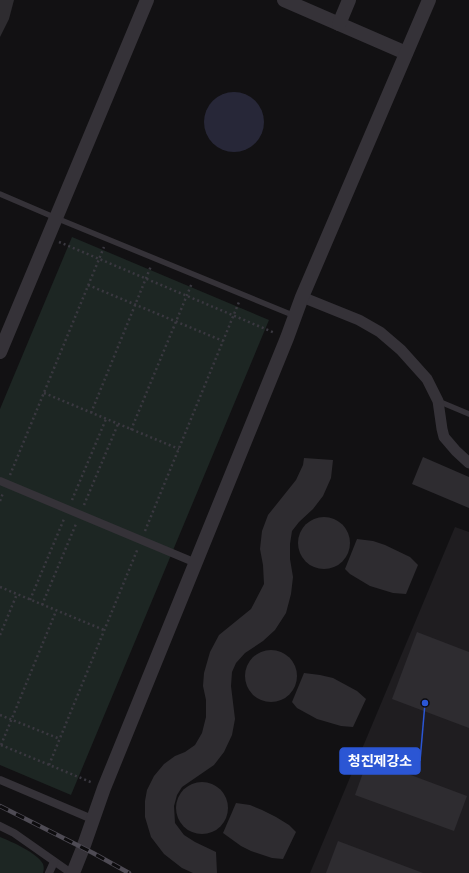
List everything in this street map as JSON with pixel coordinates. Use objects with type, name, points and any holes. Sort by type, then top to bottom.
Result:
[{"type":"street","points":[[0,352],[146,0]]},
{"type":"street","points":[[284,0],[406,53]]},
{"type":"street","points":[[339,24],[349,0]]},
{"type":"street","points":[[0,826],[14,833],[72,873],[83,848],[104,788],[287,338],[302,297],[429,0]]},
{"type":"street","points":[[302,297],[359,320],[380,332],[401,350],[427,379],[438,401],[444,437],[469,463]]},
{"type":"street","points":[[3,482],[196,563]]},
{"type":"street","points":[[0,780],[92,819]]},
{"type":"street","points":[[49,873],[54,862]]},
{"type":"lane","points":[[0,194],[295,316]]},
{"type":"lane","points":[[438,401],[469,414]]},
{"type":"path","points":[[48,238],[287,338]]},
{"type":"path","points":[[0,501],[3,482],[44,393],[107,239]]},
{"type":"path","points":[[91,413],[155,258]]},
{"type":"path","points":[[132,430],[195,275]]},
{"type":"path","points":[[88,285],[224,341]]},
{"type":"path","points":[[44,393],[179,449]]},
{"type":"path","points":[[0,587],[104,630]]},
{"type":"path","points":[[0,635],[17,594]]},
{"type":"path","points":[[56,611],[1,745],[104,788]]},
{"type":"path","points":[[0,715],[60,740]]},
{"type":"shaded area","points":[[72,237],[269,320],[71,795],[0,765],[0,409]]},
{"type":"shaded area","points":[[455,527],[469,532],[469,873],[310,873]]},
{"type":"shaded area","points":[[0,837],[35,855],[43,864],[43,873],[0,873]]},
{"type":"water","points":[[234,92],[251,97],[259,105],[264,122],[259,139],[251,147],[234,152],[217,147],[209,139],[204,122],[209,105],[217,97]]},
{"type":"building","points":[[0,0],[14,0],[9,19],[0,37]]},
{"type":"building","points":[[423,457],[469,477],[469,508],[412,484]]},
{"type":"building","points":[[304,458],[333,460],[331,478],[323,496],[292,531],[290,559],[293,577],[291,594],[286,613],[275,630],[263,641],[245,653],[236,663],[232,672],[231,686],[235,719],[232,735],[224,752],[214,765],[182,787],[177,795],[174,806],[175,823],[184,835],[216,852],[217,873],[193,873],[182,868],[164,854],[151,837],[145,817],[147,790],[154,776],[164,764],[195,745],[202,733],[206,717],[206,700],[203,686],[204,673],[210,652],[219,635],[251,609],[264,584],[260,549],[262,531],[268,515],[296,480],[303,465]]},
{"type":"building","points":[[324,517],[334,519],[342,525],[348,533],[350,543],[348,553],[342,561],[334,567],[324,569],[314,567],[306,561],[300,553],[298,543],[300,533],[306,525],[314,519]]},
{"type":"building","points":[[357,539],[373,541],[385,545],[410,557],[418,565],[406,594],[393,593],[370,586],[350,574],[345,569]]},
{"type":"building","points":[[417,632],[469,652],[469,728],[392,699]]},
{"type":"building","points":[[271,650],[281,652],[289,658],[295,666],[297,676],[295,686],[289,694],[281,700],[271,702],[261,700],[253,694],[247,686],[245,676],[247,666],[253,658],[261,652]]},
{"type":"building","points":[[304,673],[333,678],[357,691],[366,699],[353,727],[341,726],[317,719],[297,708],[292,702]]},
{"type":"building","points":[[368,759],[467,796],[454,831],[355,795]]},
{"type":"building","points":[[202,782],[212,784],[220,790],[226,798],[228,808],[226,818],[220,826],[212,832],[202,834],[192,832],[184,826],[178,818],[176,808],[178,798],[184,790],[192,784]]},
{"type":"building","points":[[236,803],[250,805],[262,810],[289,825],[296,832],[283,859],[272,858],[251,851],[241,846],[223,833]]},
{"type":"building","points":[[338,841],[423,873],[326,873]]},
{"type":"railway","points":[[0,806],[129,873]]},
{"type":"place","name":"청진제강소","points":[[425,703]]}]
